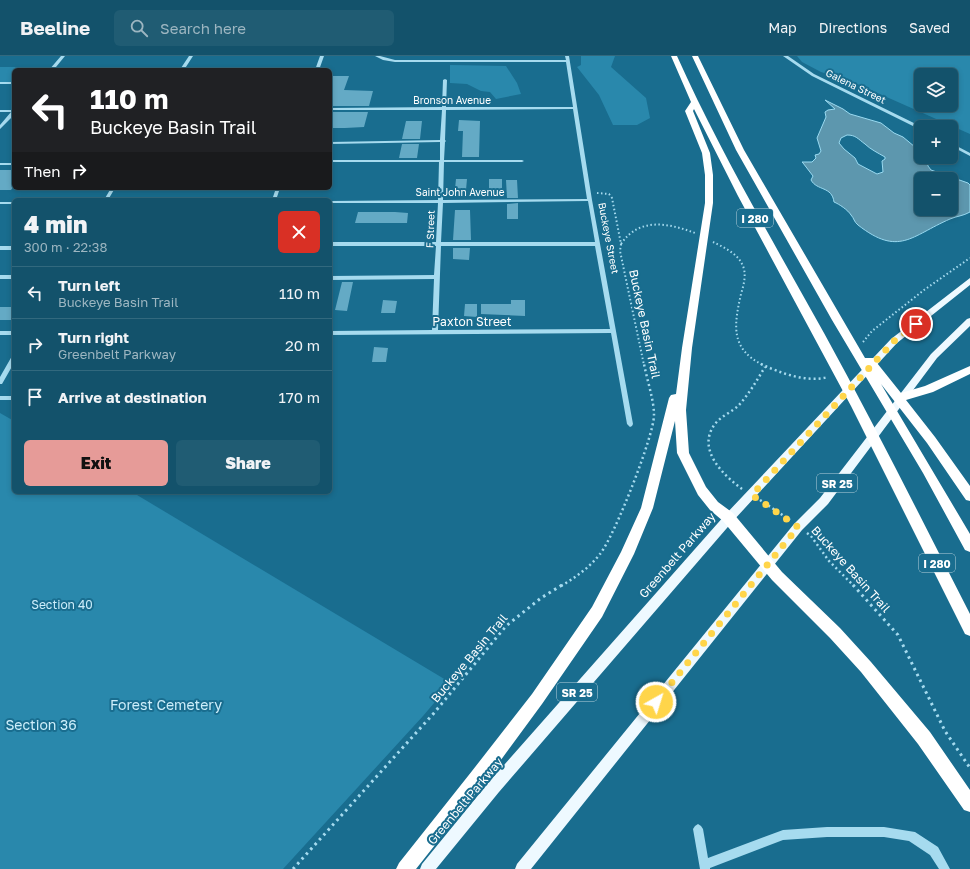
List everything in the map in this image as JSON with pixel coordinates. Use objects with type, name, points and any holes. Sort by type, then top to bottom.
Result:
[{"type":"highway","name":"I 280","points":[[674,56],[694,103],[818,333],[904,497],[970,629]]},
{"type":"highway","name":"I 280","points":[[694,56],[740,150],[837,320],[927,470],[970,546]]},
{"type":"highway","points":[[694,103],[689,111],[706,153],[709,175],[709,203],[687,348],[680,410],[683,453],[702,491],[714,506],[729,518],[768,565],[835,633],[866,667],[924,738],[970,804]]},
{"type":"highway","points":[[837,320],[931,440],[970,496]]},
{"type":"highway","points":[[405,869],[478,777],[537,699],[597,612],[627,554],[647,508],[656,477],[687,348]]},
{"type":"highway","points":[[902,397],[929,389],[970,370]]},
{"type":"main road","name":"Greenbelt Parkway","points":[[427,869],[494,787],[729,518],[894,341],[970,281]]},
{"type":"main road","name":"SR 25","points":[[522,869],[798,527],[824,501],[934,356],[970,321]]},
{"type":"main road","points":[[934,356],[970,330]]},
{"type":"street","points":[[53,68],[63,56]]},
{"type":"street","points":[[184,68],[191,56]]},
{"type":"street","points":[[318,68],[322,56]]},
{"type":"street","points":[[377,56],[395,61],[566,58]]},
{"type":"street","name":"Galena Street","points":[[785,56],[813,75],[914,125]]},
{"type":"street","name":"Buckeye Street","points":[[566,58],[630,424]]},
{"type":"street","name":"F Street","points":[[435,332],[444,141],[445,80]]},
{"type":"street","points":[[0,84],[12,83]]},
{"type":"street","name":"Bronson Avenue","points":[[332,110],[575,108]]},
{"type":"street","points":[[0,111],[12,111]]},
{"type":"street","points":[[0,128],[12,113]]},
{"type":"street","points":[[332,143],[444,141]]},
{"type":"street","points":[[958,148],[970,155]]},
{"type":"street","points":[[332,161],[522,161]]},
{"type":"street","points":[[0,164],[12,164]]},
{"type":"street","name":"Saint John Avenue","points":[[332,202],[590,200]]},
{"type":"street","points":[[0,203],[12,203]]},
{"type":"street","points":[[332,244],[598,244]]},
{"type":"street","points":[[0,248],[12,248]]},
{"type":"street","points":[[0,278],[12,277]]},
{"type":"street","points":[[332,278],[437,277]]},
{"type":"street","name":"Paxton Street","points":[[332,333],[614,331]]},
{"type":"street","points":[[0,333],[12,333]]},
{"type":"street","points":[[0,382],[12,361]]},
{"type":"street","points":[[0,398],[12,398]]},
{"type":"street","points":[[698,829],[704,867],[783,836],[827,832],[884,832],[911,836],[934,851],[945,869]]},
{"type":"path","name":"Buckeye Basin Trail","points":[[293,869],[434,713],[506,626],[541,598],[580,575],[601,553],[610,538],[630,491],[649,439],[653,426],[654,414],[620,251],[620,244]]},
{"type":"path","points":[[862,342],[872,331],[924,290],[970,258]]},
{"type":"path","name":"Buckeye Basin Trail","points":[[830,376],[823,379],[807,377],[788,374],[765,367],[747,396],[738,406],[716,422],[710,430],[707,442],[709,452],[721,472],[732,482],[810,536],[829,561],[883,617],[898,635],[946,731],[970,768]]},
{"type":"green space","points":[[581,56],[615,56],[611,67],[646,98],[650,118],[637,125],[613,125],[599,95],[577,67],[581,65]]},
{"type":"green space","points":[[797,56],[970,56],[970,134],[958,129],[958,120],[938,120],[920,112],[958,112],[958,68],[914,68],[914,109],[855,83],[821,72],[802,62]]},
{"type":"green space","points":[[450,65],[506,66],[517,83],[521,94],[496,99],[490,92],[481,91],[467,84],[450,83]]},
{"type":"green space","points":[[0,67],[49,67],[12,68],[12,82],[0,82]]},
{"type":"green space","name":"Forest Cemetery","points":[[0,413],[12,420],[12,494],[135,494],[451,683],[423,716],[283,869],[0,869]]},
{"type":"shaded area","points":[[825,100],[850,114],[881,123],[914,146],[914,164],[928,164],[931,170],[937,172],[914,172],[914,216],[958,216],[958,179],[970,185],[970,212],[950,219],[915,237],[895,242],[884,240],[872,235],[858,225],[848,211],[834,202],[830,193],[817,186],[811,180],[813,176],[802,162],[812,162],[816,158],[815,155],[819,154],[821,151],[817,138],[826,117],[825,112],[835,109]],"holes":[[[847,135],[853,136],[885,157],[882,161],[883,172],[877,174],[858,164],[855,158],[839,143],[841,138]]]},
{"type":"building","points":[[332,76],[349,76],[344,90],[373,91],[369,106],[332,106]]},
{"type":"building","points":[[332,112],[368,112],[364,127],[332,128]]},
{"type":"building","points":[[459,120],[480,121],[479,157],[462,157],[463,131],[458,131]]},
{"type":"building","points":[[406,121],[422,121],[420,139],[402,139]]},
{"type":"building","points":[[402,144],[419,144],[417,158],[399,158]]},
{"type":"building","points":[[0,170],[12,170],[12,189],[11,190],[0,190]]},
{"type":"building","points":[[456,179],[467,179],[466,190],[455,189]]},
{"type":"building","points":[[489,179],[502,179],[502,189],[489,189]]},
{"type":"building","points":[[506,180],[517,180],[518,198],[507,198]]},
{"type":"building","points":[[518,203],[518,219],[507,219],[507,204]]},
{"type":"building","points":[[455,210],[470,210],[471,240],[453,240]]},
{"type":"building","points":[[358,212],[408,213],[407,223],[355,223]]},
{"type":"building","points":[[453,248],[470,248],[469,260],[453,259]]},
{"type":"building","points":[[342,282],[353,282],[347,311],[335,310]]},
{"type":"building","points":[[383,300],[397,301],[395,313],[381,313]]},
{"type":"building","points":[[511,300],[525,300],[525,316],[481,314],[481,304],[511,304]]},
{"type":"building","points":[[465,304],[477,304],[477,317],[464,316]]},
{"type":"building","points":[[0,307],[12,307],[12,320],[0,320]]},
{"type":"building","points":[[374,347],[388,348],[386,362],[372,362]]},
{"type":"route","points":[[656,702],[798,527],[780,513],[752,495],[894,341],[916,324]]},
{"type":"park label","name":"Section 40","points":[[62,604]]},
{"type":"park label","name":"Section 36","points":[[41,724]]}]
